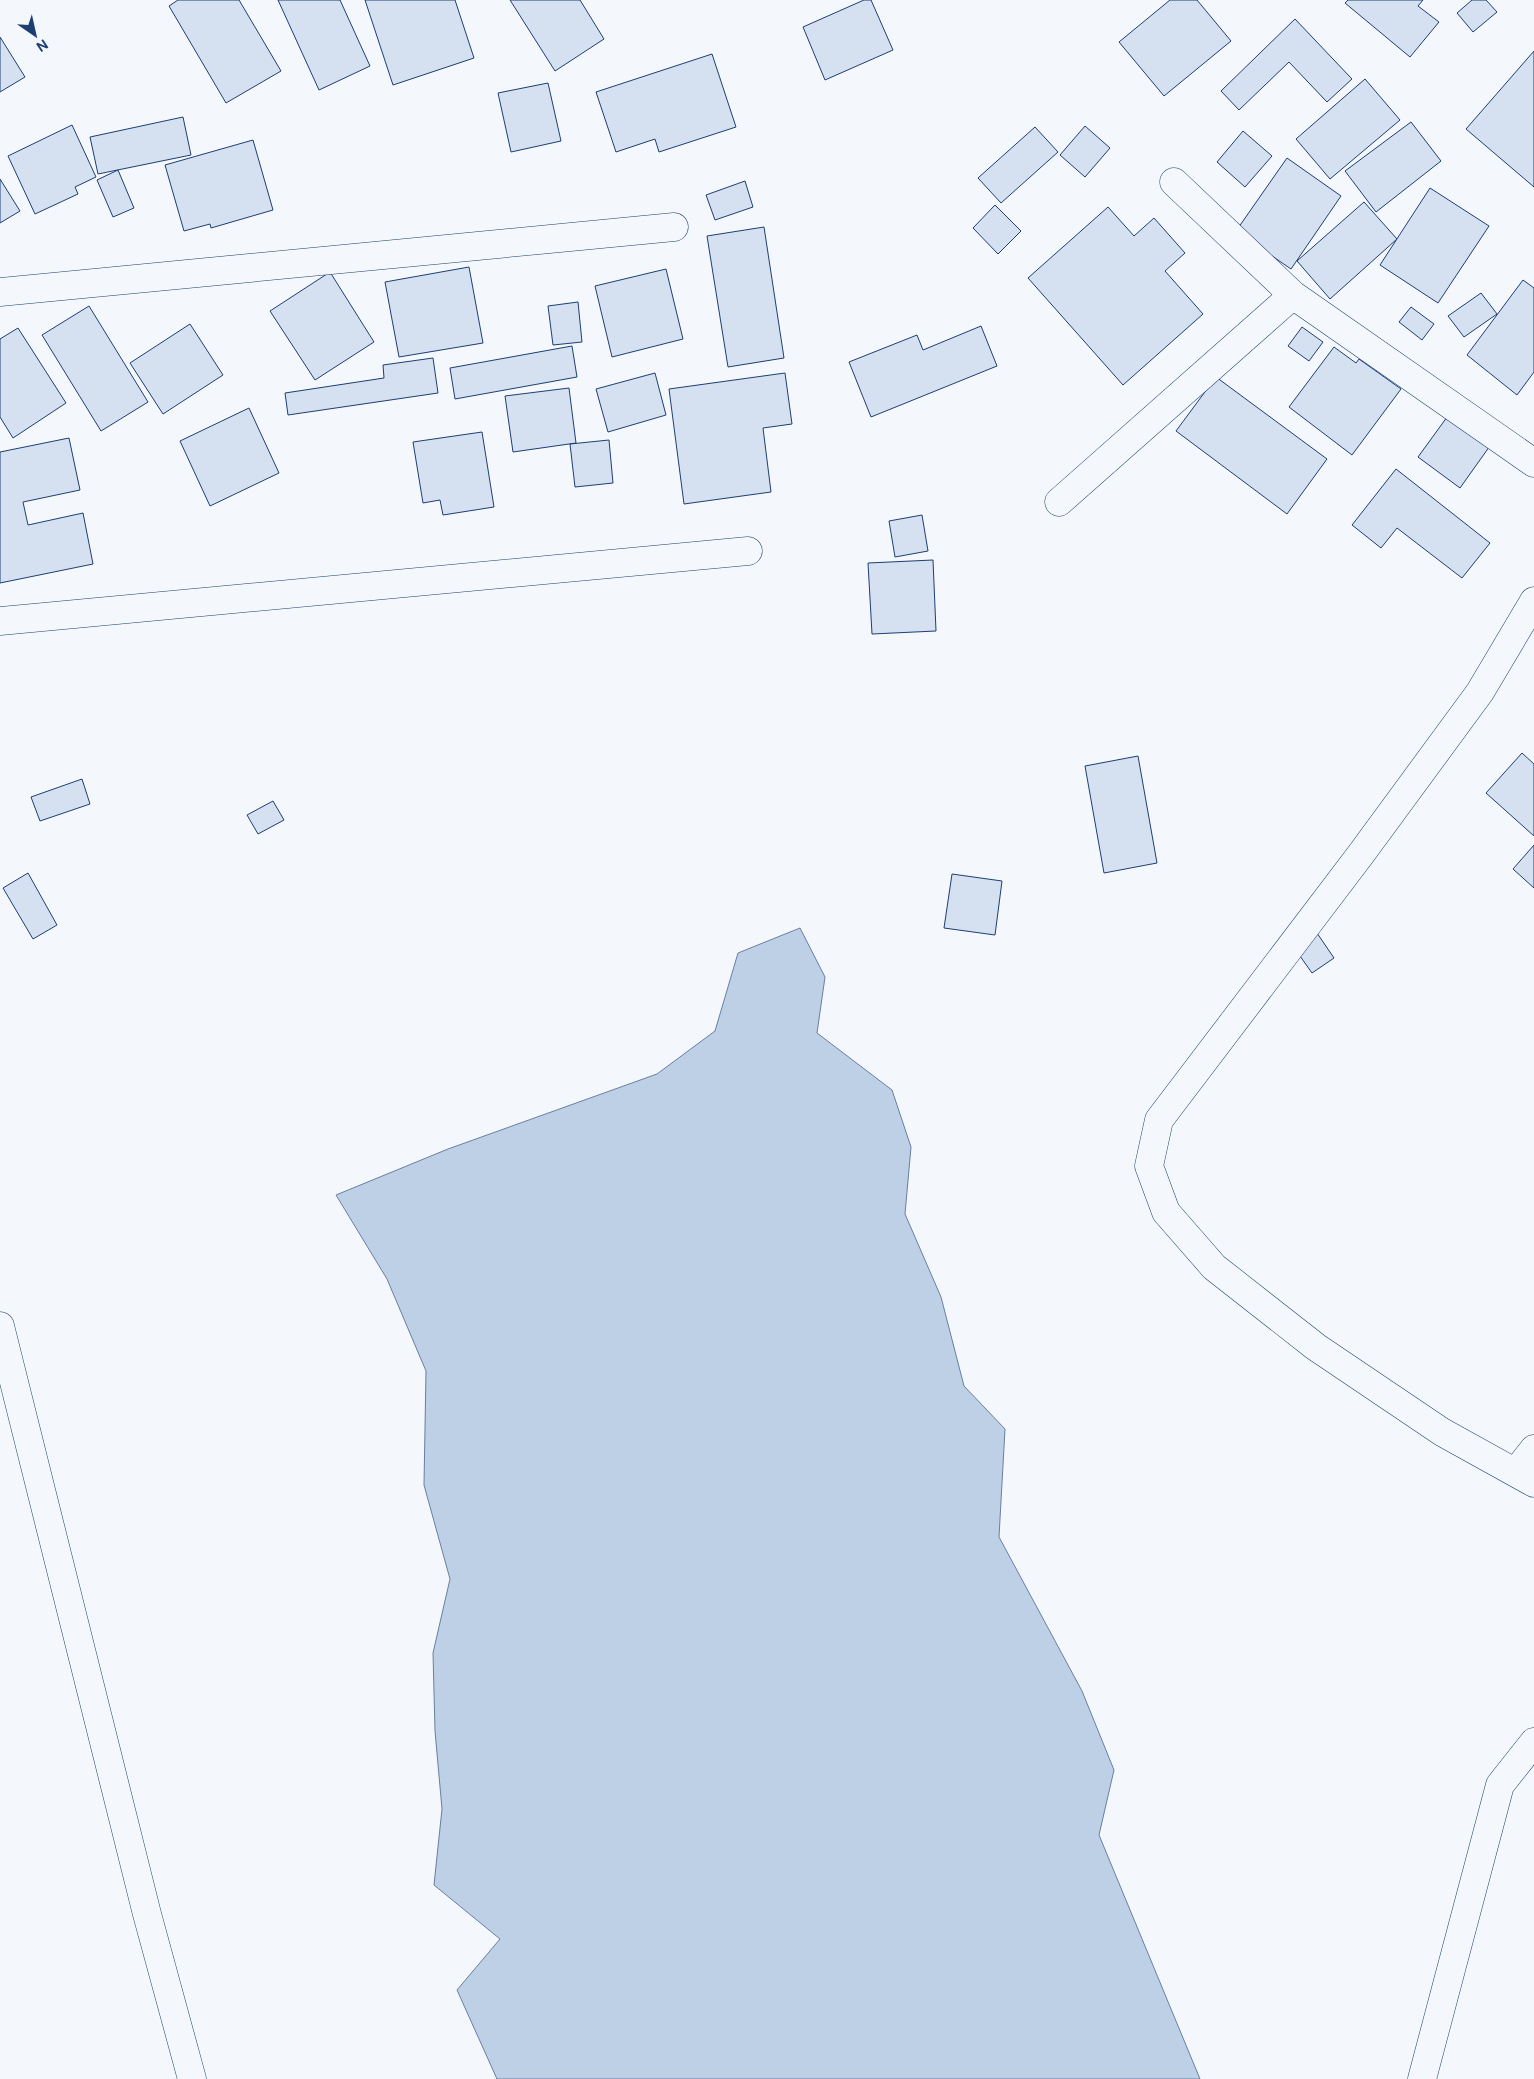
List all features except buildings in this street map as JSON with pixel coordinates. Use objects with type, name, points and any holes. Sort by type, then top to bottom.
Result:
[{"type":"street","points":[[1174,182],[1293,295],[1534,463]]},
{"type":"street","points":[[0,292],[674,227]]},
{"type":"street","points":[[1059,502],[1293,295]]},
{"type":"street","points":[[0,621],[748,551]]},
{"type":"street","points":[[1534,600],[1480,692],[1361,854],[1159,1120],[1149,1166],[1166,1212],[1214,1267],[1316,1347],[1442,1432],[1525,1477],[1534,1449]]},
{"type":"street","points":[[0,1326],[145,1905],[192,2079]]},
{"type":"street","points":[[1422,2079],[1500,1785],[1534,1742]]},
{"type":"water","points":[[800,928],[825,977],[817,1033],[892,1090],[911,1147],[905,1214],[941,1297],[964,1386],[1005,1429],[999,1537],[1082,1691],[1114,1770],[1099,1835],[1200,2079],[497,2079],[457,1990],[500,1939],[434,1885],[442,1809],[435,1731],[433,1653],[450,1579],[424,1485],[426,1371],[387,1279],[336,1195],[448,1149],[657,1074],[715,1031],[738,953]]}]
